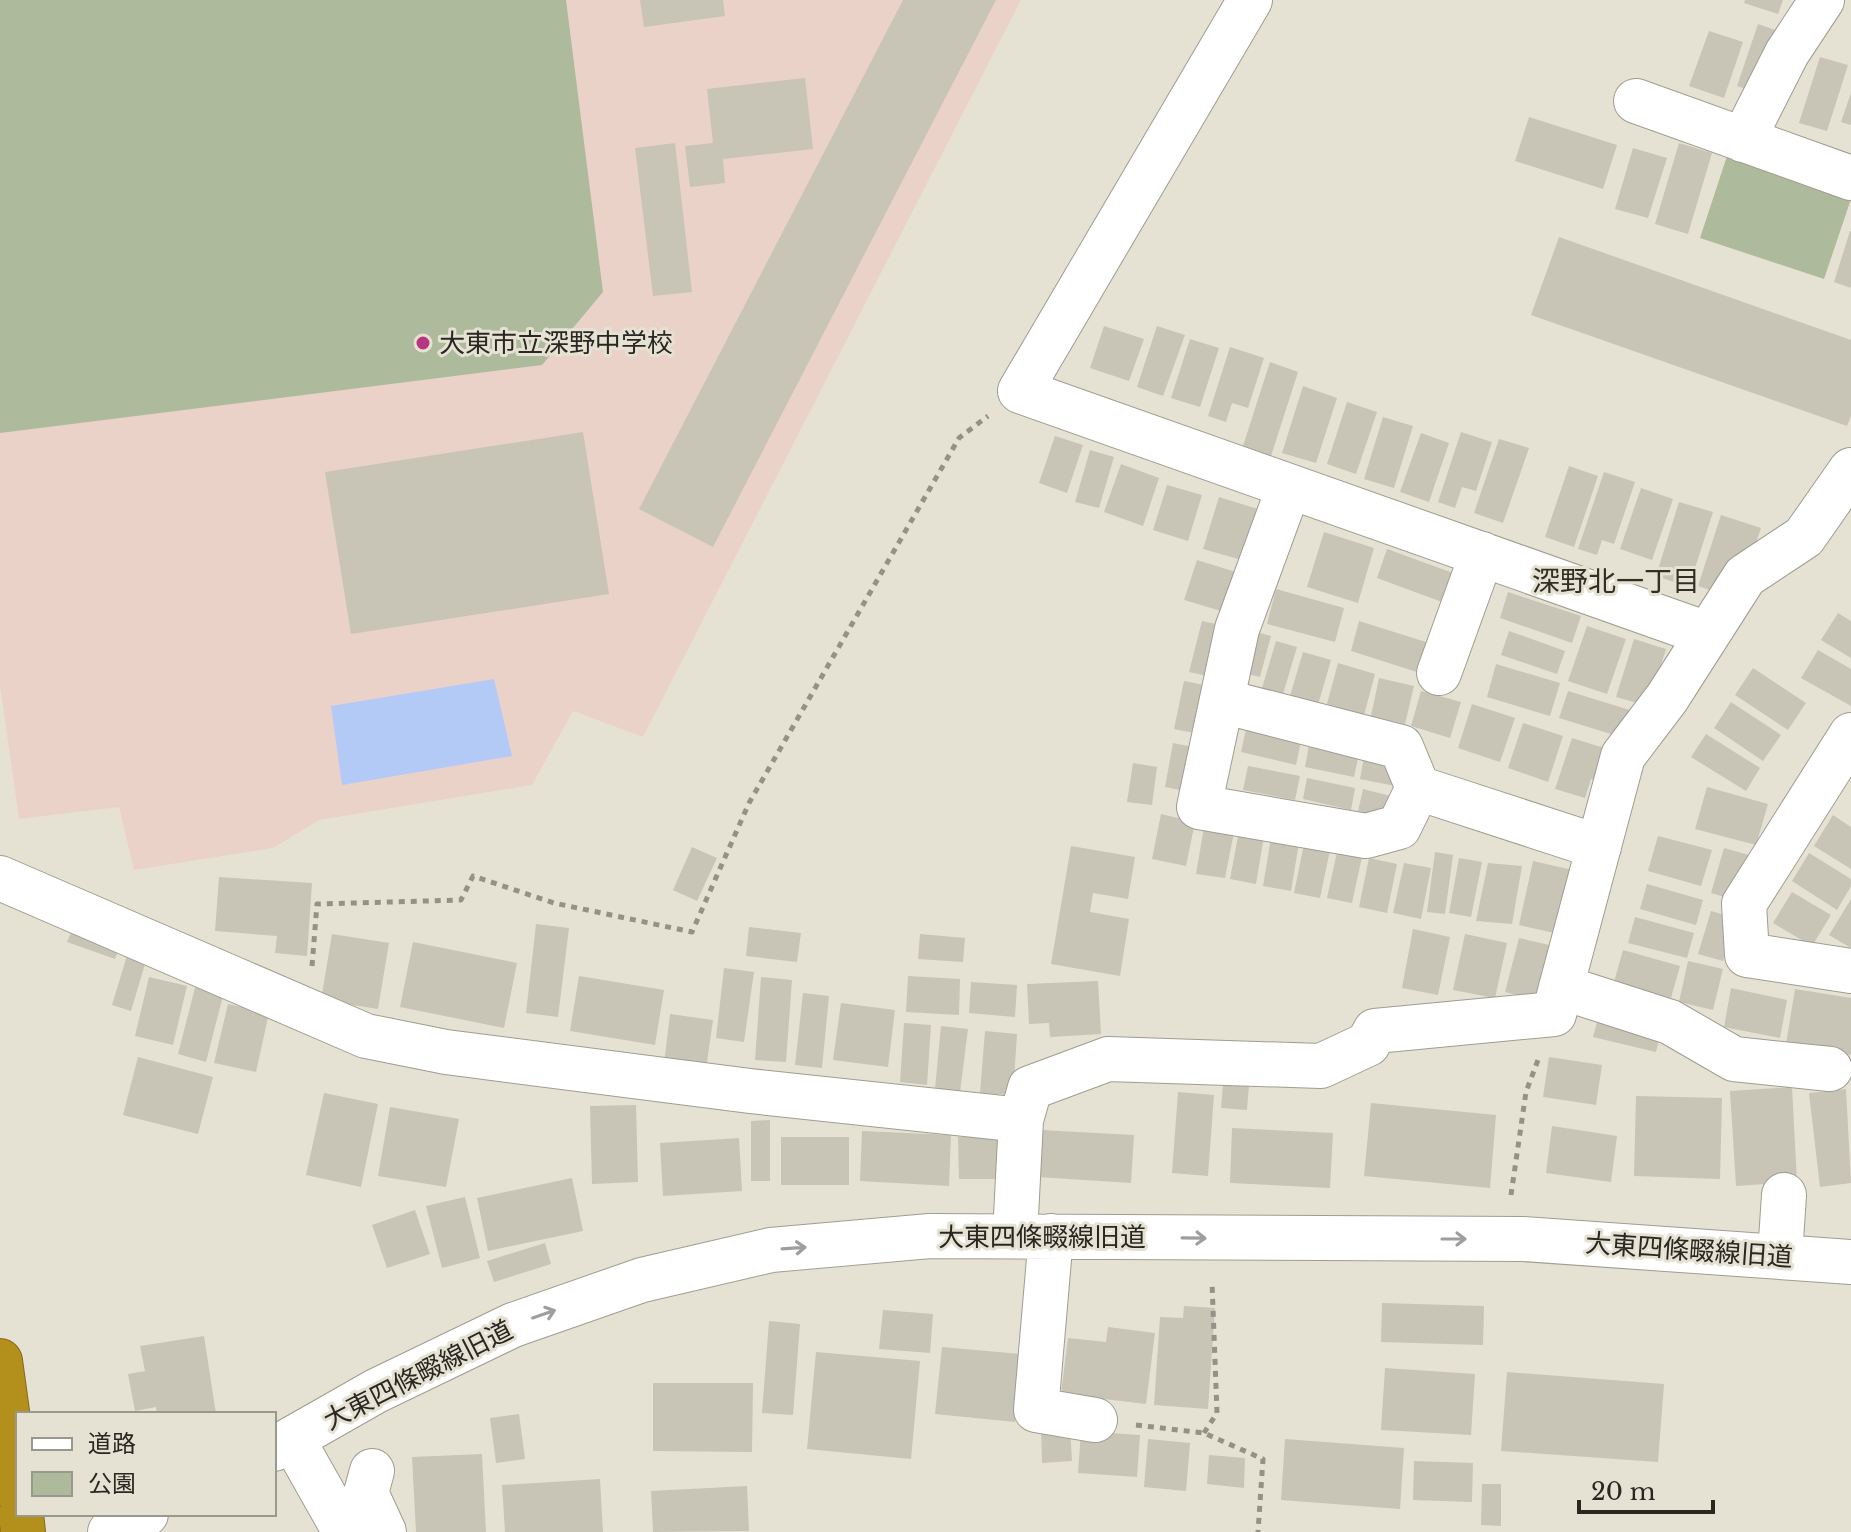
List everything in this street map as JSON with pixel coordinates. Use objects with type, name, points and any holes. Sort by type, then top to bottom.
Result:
[{"type":"highway","points":[[0,1361],[16,1477]]},
{"type":"street","points":[[1250,0],[1020,391],[1707,634]]},
{"type":"street","points":[[1743,140],[1787,53],[1822,0]]},
{"type":"street","points":[[1636,101],[1851,178]]},
{"type":"street","points":[[1557,1000],[1623,756],[1667,698],[1745,576],[1804,537],[1851,470]]},
{"type":"street","points":[[1222,701],[1401,747],[1418,788],[1399,827],[1366,836],[1199,807],[1237,629],[1289,487]]},
{"type":"street","points":[[1439,673],[1482,554]]},
{"type":"street","points":[[1851,735],[1744,904],[1747,955],[1851,971]]},
{"type":"street","points":[[1418,788],[1599,847]]},
{"type":"street","points":[[0,878],[366,1036],[446,1052],[750,1091],[1021,1120]]},
{"type":"street","points":[[1095,1420],[1036,1410],[1033,1236],[1021,1120],[1030,1088],[1108,1059],[1321,1066],[1368,1044],[1375,1031],[1557,1000],[1670,1022],[1734,1059],[1830,1069]]},
{"type":"street","points":[[1780,1255],[1784,1195]]},
{"type":"street","name":"大東四條畷線旧道","points":[[283,1445],[376,1391],[513,1325],[642,1280],[771,1250],[930,1236],[1523,1239],[1851,1262]]},
{"type":"street","points":[[283,1445],[345,1532]]},
{"type":"street","points":[[372,1471],[366,1493],[384,1532]]},
{"type":"street","points":[[110,1532],[142,1516]]},
{"type":"path","points":[[308,1010],[317,904],[461,900],[473,876],[554,903],[692,932],[749,803],[959,438],[1020,391]]},
{"type":"path","points":[[1509,1204],[1526,1092],[1557,1000]]},
{"type":"path","points":[[1204,1433],[1217,1413],[1211,1238]]},
{"type":"path","points":[[1095,1420],[1204,1433],[1263,1459],[1258,1532]]},
{"type":"shaded area","name":"大東市立深野中学校","points":[[0,0],[1021,0],[643,737],[573,711],[532,785],[319,820],[273,848],[134,870],[119,807],[19,819],[0,686]]},
{"type":"green space","points":[[0,0],[566,0],[603,292],[542,365],[0,433]]},
{"type":"green space","points":[[1727,156],[1851,199],[1824,279],[1700,238]]},
{"type":"water","points":[[494,679],[512,756],[342,785],[331,706]]},
{"type":"building","points":[[640,0],[723,0],[725,16],[644,27]]},
{"type":"building","points":[[903,0],[996,0],[713,547],[639,509]]},
{"type":"building","points":[[1745,0],[1783,0],[1778,14],[1744,3]]},
{"type":"building","points":[[1758,24],[1781,32],[1760,94],[1737,86]]},
{"type":"building","points":[[1709,31],[1743,42],[1724,98],[1689,86]]},
{"type":"building","points":[[1820,57],[1848,65],[1827,131],[1799,123]]},
{"type":"building","points":[[805,78],[813,149],[723,159],[725,183],[690,187],[685,146],[713,143],[707,89]]},
{"type":"building","points":[[1851,93],[1851,125],[1841,122]]},
{"type":"building","points":[[1529,117],[1617,145],[1603,189],[1515,161]]},
{"type":"building","points":[[675,143],[692,292],[653,296],[635,148]]},
{"type":"building","points":[[1679,143],[1712,153],[1688,234],[1655,224]]},
{"type":"building","points":[[1633,148],[1667,158],[1648,218],[1615,209]]},
{"type":"building","points":[[1851,231],[1851,288],[1834,282]]},
{"type":"building","points":[[1559,237],[1851,340],[1851,416],[1847,426],[1531,315]]},
{"type":"building","points":[[1104,326],[1144,339],[1129,381],[1090,368]]},
{"type":"building","points":[[1157,326],[1185,335],[1163,396],[1137,387]]},
{"type":"building","points":[[1190,339],[1219,348],[1200,407],[1171,398]]},
{"type":"building","points":[[1230,347],[1264,358],[1248,408],[1232,403],[1226,422],[1208,416]]},
{"type":"building","points":[[1270,362],[1298,372],[1271,456],[1243,446]]},
{"type":"building","points":[[1303,386],[1337,398],[1316,463],[1282,453]]},
{"type":"building","points":[[1347,402],[1377,412],[1356,474],[1327,464]]},
{"type":"building","points":[[1383,417],[1413,426],[1394,488],[1364,479]]},
{"type":"building","points":[[583,432],[609,594],[351,634],[325,472]]},
{"type":"building","points":[[1461,432],[1492,442],[1476,491],[1462,487],[1455,508],[1438,502]]},
{"type":"building","points":[[1421,433],[1449,443],[1429,502],[1400,492]]},
{"type":"building","points":[[1055,436],[1083,445],[1067,493],[1039,483]]},
{"type":"building","points":[[1499,439],[1529,448],[1503,523],[1474,513]]},
{"type":"building","points":[[1090,450],[1114,457],[1099,508],[1075,502]]},
{"type":"building","points":[[1121,464],[1159,478],[1143,526],[1104,512]]},
{"type":"building","points":[[1569,466],[1598,476],[1574,547],[1545,537]]},
{"type":"building","points":[[1604,472],[1635,482],[1614,544],[1602,540],[1597,555],[1578,549]]},
{"type":"building","points":[[1167,485],[1202,495],[1188,541],[1153,530]]},
{"type":"building","points":[[1641,488],[1673,499],[1652,560],[1620,549]]},
{"type":"building","points":[[1219,497],[1261,510],[1245,561],[1203,549]]},
{"type":"building","points":[[1679,502],[1713,512],[1689,587],[1656,576]]},
{"type":"building","points":[[1721,515],[1761,528],[1748,566],[1724,595],[1698,586]]},
{"type":"building","points":[[1324,532],[1374,548],[1358,603],[1307,587]]},
{"type":"building","points":[[1387,549],[1453,573],[1442,602],[1377,578]]},
{"type":"building","points":[[1197,560],[1239,573],[1228,613],[1184,600]]},
{"type":"building","points":[[1276,589],[1344,608],[1335,642],[1267,624]]},
{"type":"building","points":[[1508,592],[1581,616],[1572,643],[1500,618]]},
{"type":"building","points":[[1838,613],[1851,621],[1851,658],[1821,640]]},
{"type":"building","points":[[1202,621],[1225,626],[1212,677],[1189,672]]},
{"type":"building","points":[[1359,621],[1429,643],[1420,673],[1351,651]]},
{"type":"building","points":[[1587,626],[1626,639],[1607,694],[1568,681]]},
{"type":"building","points":[[1253,631],[1271,636],[1260,677],[1243,673]]},
{"type":"building","points":[[1509,631],[1565,651],[1557,674],[1501,655]]},
{"type":"building","points":[[1634,639],[1666,649],[1648,706],[1616,697]]},
{"type":"building","points":[[1276,641],[1297,647],[1283,694],[1262,688]]},
{"type":"building","points":[[1818,650],[1851,669],[1851,706],[1801,678]]},
{"type":"building","points":[[1303,652],[1331,660],[1318,705],[1290,696]]},
{"type":"building","points":[[1338,663],[1375,674],[1364,715],[1327,704]]},
{"type":"building","points":[[1496,664],[1560,683],[1550,716],[1487,697]]},
{"type":"building","points":[[1753,668],[1806,703],[1788,730],[1735,695]]},
{"type":"building","points":[[1379,678],[1414,686],[1405,724],[1371,716]]},
{"type":"building","points":[[1184,681],[1209,686],[1199,734],[1174,729]]},
{"type":"building","points":[[1421,691],[1461,702],[1450,738],[1411,726]]},
{"type":"building","points":[[1568,691],[1636,712],[1627,739],[1559,718]]},
{"type":"building","points":[[1731,702],[1781,735],[1763,761],[1714,728]]},
{"type":"building","points":[[1472,704],[1515,718],[1500,762],[1458,748]]},
{"type":"building","points":[[1523,723],[1563,736],[1548,782],[1508,768]]},
{"type":"building","points":[[1246,729],[1301,741],[1296,765],[1241,752]]},
{"type":"building","points":[[1706,734],[1760,768],[1746,791],[1691,757]]},
{"type":"building","points":[[1572,738],[1614,751],[1604,783],[1591,779],[1585,798],[1555,789]]},
{"type":"building","points":[[1310,740],[1360,749],[1354,777],[1305,767]]},
{"type":"building","points":[[1173,743],[1198,748],[1190,792],[1165,787]]},
{"type":"building","points":[[1365,752],[1400,759],[1395,786],[1360,779]]},
{"type":"building","points":[[1133,763],[1157,767],[1152,805],[1127,802]]},
{"type":"building","points":[[1248,766],[1300,776],[1295,800],[1243,790]]},
{"type":"building","points":[[1307,778],[1355,788],[1351,810],[1303,799]]},
{"type":"building","points":[[1707,787],[1768,804],[1756,845],[1695,829]]},
{"type":"building","points":[[1363,789],[1399,798],[1394,819],[1358,811]]},
{"type":"building","points":[[1161,814],[1195,822],[1186,866],[1152,859]]},
{"type":"building","points":[[1833,815],[1851,827],[1851,869],[1814,846]]},
{"type":"building","points":[[1204,827],[1234,832],[1225,878],[1196,874]]},
{"type":"building","points":[[1239,831],[1264,836],[1256,884],[1230,879]]},
{"type":"building","points":[[1658,836],[1712,850],[1701,886],[1648,871]]},
{"type":"building","points":[[1271,838],[1299,843],[1291,891],[1263,886]]},
{"type":"building","points":[[1304,844],[1330,850],[1320,898],[1294,893]]},
{"type":"building","points":[[1071,846],[1135,857],[1128,899],[1093,893],[1090,912],[1129,919],[1120,976],[1051,964]]},
{"type":"building","points":[[692,847],[717,858],[697,901],[673,890]]},
{"type":"building","points":[[1724,848],[1749,855],[1737,901],[1711,893]]},
{"type":"building","points":[[1337,852],[1362,857],[1352,903],[1327,898]]},
{"type":"building","points":[[1435,852],[1453,855],[1445,914],[1427,912]]},
{"type":"building","points":[[1809,853],[1851,879],[1851,886],[1837,910],[1792,881]]},
{"type":"building","points":[[1369,858],[1397,864],[1387,913],[1359,907]]},
{"type":"building","points":[[1459,858],[1482,862],[1471,917],[1449,913]]},
{"type":"building","points":[[1533,861],[1577,871],[1563,935],[1519,925]]},
{"type":"building","points":[[1404,863],[1431,868],[1421,919],[1393,913]]},
{"type":"building","points":[[1488,863],[1522,866],[1512,924],[1476,921]]},
{"type":"building","points":[[219,877],[312,883],[307,956],[275,953],[277,936],[215,931]]},
{"type":"building","points":[[1647,884],[1703,900],[1696,925],[1640,909]]},
{"type":"building","points":[[1792,892],[1831,915],[1812,946],[1773,923]]},
{"type":"building","points":[[1851,899],[1851,948],[1829,935]]},
{"type":"building","points":[[1711,911],[1735,918],[1723,961],[1698,954]]},
{"type":"building","points":[[1635,917],[1694,933],[1687,958],[1628,943]]},
{"type":"building","points":[[75,923],[122,940],[115,959],[67,942]]},
{"type":"building","points":[[536,924],[569,928],[558,1017],[526,1013]]},
{"type":"building","points":[[749,927],[801,933],[797,962],[746,956]]},
{"type":"building","points":[[1413,929],[1450,937],[1438,995],[1402,988]]},
{"type":"building","points":[[332,934],[389,943],[378,1009],[321,1000]]},
{"type":"building","points":[[920,934],[965,938],[963,962],[918,959]]},
{"type":"building","points":[[1465,934],[1507,943],[1495,998],[1453,990]]},
{"type":"building","points":[[1519,938],[1558,947],[1545,1002],[1505,992]]},
{"type":"building","points":[[413,942],[517,963],[504,1028],[400,1007]]},
{"type":"building","points":[[129,949],[148,954],[131,1011],[112,1005]]},
{"type":"building","points":[[1623,950],[1680,966],[1671,998],[1614,982]]},
{"type":"building","points":[[1688,961],[1723,969],[1713,1010],[1679,1002]]},
{"type":"building","points":[[724,968],[754,972],[744,1042],[716,1038]]},
{"type":"building","points":[[579,976],[664,990],[655,1045],[570,1031]]},
{"type":"building","points":[[908,976],[960,979],[959,1015],[906,1012]]},
{"type":"building","points":[[149,977],[187,986],[173,1045],[135,1036]]},
{"type":"building","points":[[761,977],[792,980],[786,1062],[755,1060]]},
{"type":"building","points":[[1098,981],[1101,1034],[1050,1037],[1049,1023],[1029,1024],[1027,984]]},
{"type":"building","points":[[971,982],[1017,985],[1015,1017],[969,1013]]},
{"type":"building","points":[[196,984],[224,992],[206,1062],[178,1054]]},
{"type":"building","points":[[1731,988],[1787,1000],[1780,1038],[1724,1027]]},
{"type":"building","points":[[1795,989],[1851,998],[1851,1055],[1786,1044]]},
{"type":"building","points":[[803,993],[829,996],[822,1068],[795,1065]]},
{"type":"building","points":[[841,1003],[895,1010],[888,1067],[833,1060]]},
{"type":"building","points":[[228,1004],[269,1013],[256,1072],[214,1063]]},
{"type":"building","points":[[1600,1011],[1662,1026],[1656,1052],[1593,1037]]},
{"type":"building","points":[[670,1014],[713,1020],[706,1069],[664,1064]]},
{"type":"building","points":[[904,1023],[931,1025],[927,1085],[900,1082]]},
{"type":"building","points":[[941,1026],[968,1029],[960,1092],[935,1089]]},
{"type":"building","points":[[985,1031],[1017,1034],[1013,1095],[980,1093]]},
{"type":"building","points":[[138,1057],[213,1077],[198,1134],[123,1115]]},
{"type":"building","points":[[1549,1057],[1602,1065],[1596,1105],[1543,1097]]},
{"type":"building","points":[[1223,1084],[1249,1085],[1247,1110],[1221,1108]]},
{"type":"building","points":[[1792,1087],[1797,1182],[1736,1186],[1730,1091]]},
{"type":"building","points":[[1846,1089],[1851,1183],[1820,1187],[1809,1093]]},
{"type":"building","points":[[1178,1092],[1214,1095],[1208,1176],[1172,1173]]},
{"type":"building","points":[[324,1093],[378,1104],[361,1187],[306,1175]]},
{"type":"building","points":[[1636,1096],[1722,1098],[1720,1179],[1634,1176]]},
{"type":"building","points":[[1371,1103],[1496,1115],[1490,1188],[1364,1176]]},
{"type":"building","points":[[636,1105],[638,1182],[592,1184],[590,1106]]},
{"type":"building","points":[[390,1107],[459,1119],[446,1187],[378,1176]]},
{"type":"building","points":[[770,1120],[770,1181],[751,1181],[751,1121]]},
{"type":"building","points":[[1552,1126],[1617,1136],[1611,1182],[1546,1173]]},
{"type":"building","points":[[1232,1128],[1333,1133],[1330,1188],[1230,1183]]},
{"type":"building","points":[[1041,1130],[1134,1135],[1131,1183],[1038,1177]]},
{"type":"building","points":[[862,1131],[951,1135],[949,1186],[860,1181]]},
{"type":"building","points":[[781,1137],[849,1137],[849,1185],[781,1185]]},
{"type":"building","points":[[958,1137],[1007,1137],[1007,1179],[959,1179]]},
{"type":"building","points":[[739,1138],[742,1191],[663,1196],[660,1143]]},
{"type":"building","points":[[572,1178],[583,1231],[488,1251],[477,1198]]},
{"type":"building","points":[[465,1197],[480,1258],[442,1268],[426,1206]]},
{"type":"building","points":[[415,1210],[430,1254],[387,1268],[372,1225]]},
{"type":"building","points":[[545,1243],[551,1264],[494,1282],[487,1261]]},
{"type":"building","points":[[1382,1303],[1484,1306],[1483,1345],[1381,1342]]},
{"type":"building","points":[[1184,1306],[1215,1308],[1208,1409],[1154,1405],[1160,1317],[1183,1318]]},
{"type":"building","points":[[883,1310],[933,1314],[930,1353],[879,1349]]},
{"type":"building","points":[[769,1321],[800,1324],[793,1415],[762,1413]]},
{"type":"building","points":[[1108,1327],[1155,1333],[1146,1404],[1061,1394],[1068,1338],[1106,1342]]},
{"type":"building","points":[[204,1336],[216,1412],[157,1412],[156,1407],[135,1411],[128,1374],[145,1371],[140,1346]]},
{"type":"building","points":[[942,1347],[1022,1354],[1015,1422],[935,1414]]},
{"type":"building","points":[[816,1352],[920,1361],[911,1459],[807,1449]]},
{"type":"building","points":[[1385,1368],[1475,1374],[1471,1435],[1381,1430]]},
{"type":"building","points":[[1507,1372],[1664,1384],[1658,1462],[1501,1451]]},
{"type":"building","points":[[653,1383],[753,1383],[752,1452],[653,1451]]},
{"type":"building","points":[[519,1414],[525,1459],[496,1463],[490,1418]]},
{"type":"building","points":[[1070,1428],[1072,1461],[1042,1463],[1041,1429]]},
{"type":"building","points":[[1081,1431],[1140,1435],[1137,1477],[1078,1473]]},
{"type":"building","points":[[1148,1439],[1190,1443],[1186,1491],[1144,1487]]},
{"type":"building","points":[[1285,1439],[1404,1448],[1400,1509],[1281,1500]]},
{"type":"building","points":[[482,1454],[486,1532],[416,1532],[412,1457]]},
{"type":"building","points":[[1209,1455],[1245,1458],[1244,1488],[1207,1484]]},
{"type":"building","points":[[1414,1461],[1473,1463],[1472,1502],[1413,1500]]},
{"type":"building","points":[[600,1479],[603,1532],[505,1532],[502,1485]]},
{"type":"building","points":[[1482,1484],[1501,1484],[1501,1526],[1481,1525]]},
{"type":"building","points":[[747,1486],[749,1531],[653,1532],[651,1491]]},
{"type":"place","name":"大東市立深野中学校","points":[[423,343]]},
{"type":"district","name":"深野北一丁目","points":[[1616,581]]}]
